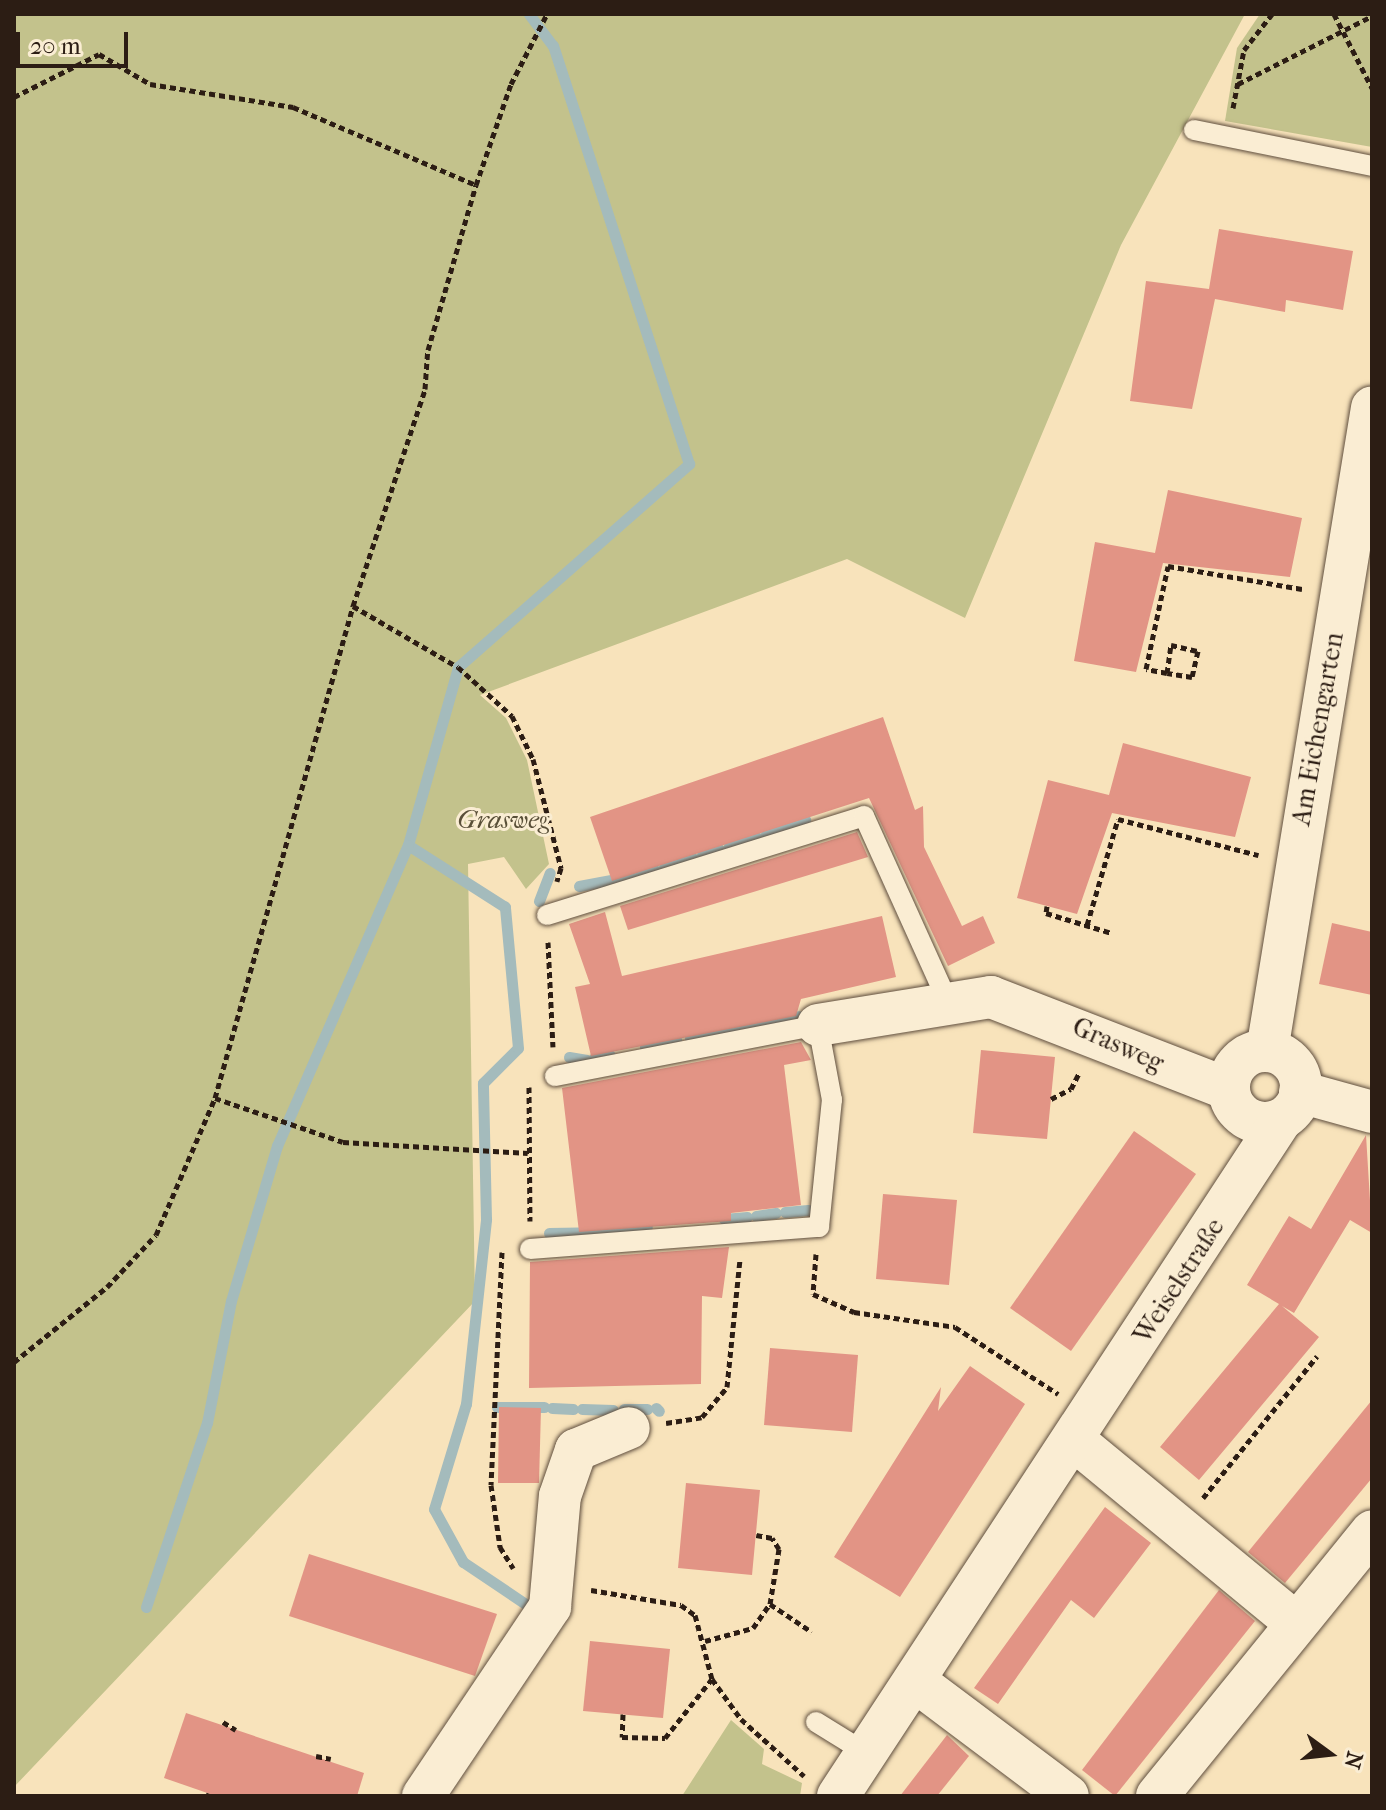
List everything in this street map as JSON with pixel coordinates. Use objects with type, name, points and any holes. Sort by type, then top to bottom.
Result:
[{"type":"street","name":"Am Eichengarten","points":[[1267,1051],[1372,408]]},
{"type":"street","name":"Grasweg","points":[[818,1025],[991,997],[1040,1010],[1228,1089],[1246,1118],[1291,1106],[1372,1112]]},
{"type":"street","points":[[1228,1089],[1235,1066],[1267,1051],[1288,1059],[1291,1106]]},
{"type":"street","name":"Weiselstraße","points":[[826,1790],[866,1753],[915,1681],[1083,1429],[1291,1106]]},
{"type":"street","points":[[423,1796],[550,1607],[560,1496],[576,1450],[629,1428]]},
{"type":"street","points":[[1083,1429],[1179,1527],[1296,1623]]},
{"type":"street","points":[[1157,1796],[1372,1531]]},
{"type":"street","points":[[915,1681],[1068,1796]]},
{"type":"lane","points":[[1194,130],[1372,166]]},
{"type":"lane","points":[[547,915],[864,816],[948,1002]]},
{"type":"lane","points":[[530,1249],[743,1230],[819,1227],[832,1100],[818,1025],[555,1076]]},
{"type":"lane","points":[[816,1722],[866,1753]]},
{"type":"path","points":[[14,1362],[107,1287],[156,1235],[215,1098],[353,606],[425,389],[428,350],[476,185],[511,84],[547,14]]},
{"type":"path","points":[[1249,111],[1233,108],[1244,50],[1272,14]]},
{"type":"path","points":[[1334,14],[1372,88]]},
{"type":"path","points":[[1237,85],[1372,16]]},
{"type":"path","points":[[14,97],[99,54],[150,84],[293,107],[476,185]]},
{"type":"path","points":[[1167,673],[1171,645],[1198,651],[1192,677],[1167,673],[1146,669],[1168,566],[1318,592]]},
{"type":"path","points":[[353,606],[458,667],[512,716],[533,759],[561,868],[547,915],[555,1076],[529,1084],[530,1249],[502,1251],[496,1264],[493,1517],[513,1568],[553,1584],[681,1605],[705,1641],[712,1679],[741,1719],[826,1790]]},
{"type":"path","points":[[1087,925],[1118,819],[1276,860]]},
{"type":"path","points":[[1047,906],[1046,913],[1112,933]]},
{"type":"path","points":[[215,1098],[290,1119],[343,1142],[528,1153]]},
{"type":"path","points":[[819,1227],[813,1294],[854,1312],[955,1327],[1083,1429]]},
{"type":"path","points":[[629,1428],[702,1417],[719,1405],[727,1387],[743,1230]]},
{"type":"path","points":[[1179,1527],[1317,1356]]},
{"type":"path","points":[[705,1641],[753,1628],[770,1604],[779,1549],[772,1538],[756,1535]]},
{"type":"path","points":[[770,1604],[812,1632]]},
{"type":"path","points":[[623,1714],[622,1737],[665,1738],[712,1679]]},
{"type":"path","points":[[223,1722],[236,1730]]},
{"type":"path","points":[[316,1756],[331,1759]]},
{"type":"green space","points":[[14,14],[1245,14],[1121,245],[965,618],[847,559],[480,695],[506,718],[527,760],[549,864],[526,889],[504,857],[468,864],[475,1301],[14,1787]]},
{"type":"green space","points":[[1260,14],[1372,14],[1372,147],[1225,121],[1237,48]]},
{"type":"green space","points":[[731,1720],[764,1749],[762,1764],[802,1783],[800,1796],[682,1796]]},
{"type":"building","points":[[1219,229],[1353,251],[1343,310],[1286,300],[1285,312],[1215,299],[1192,409],[1130,401],[1146,281],[1209,289]]},
{"type":"building","points":[[1168,490],[1302,518],[1290,577],[1163,563],[1136,672],[1074,661],[1095,542],[1155,553]]},
{"type":"building","points":[[883,717],[915,810],[923,806],[924,847],[962,926],[983,916],[995,943],[948,966],[869,798],[612,881],[590,817]]},
{"type":"building","points":[[1123,743],[1251,777],[1235,837],[1112,813],[1077,914],[1017,898],[1048,780],[1109,795]]},
{"type":"building","points":[[857,832],[868,857],[628,930],[620,906]]},
{"type":"building","points":[[605,912],[622,976],[882,916],[896,977],[801,999],[796,1016],[591,1056],[575,987],[590,984],[569,924]]},
{"type":"building","points":[[1332,923],[1372,932],[1372,995],[1319,984]]},
{"type":"building","points":[[801,1042],[811,1060],[784,1065],[801,1205],[731,1213],[731,1221],[579,1232],[562,1088]]},
{"type":"building","points":[[981,1050],[1055,1057],[1047,1139],[973,1133]]},
{"type":"building","points":[[1134,1131],[1196,1174],[1071,1351],[1010,1308]]},
{"type":"building","points":[[1366,1135],[1372,1233],[1350,1220],[1294,1313],[1282,1306],[1319,1337],[1199,1480],[1160,1447],[1279,1304],[1247,1285],[1289,1216],[1311,1229]]},
{"type":"building","points":[[883,1194],[957,1200],[949,1285],[876,1279]]},
{"type":"building","points":[[729,1247],[722,1298],[702,1296],[701,1384],[529,1388],[530,1262]]},
{"type":"building","points":[[770,1348],[858,1355],[852,1432],[764,1425]]},
{"type":"building","points":[[970,1366],[1025,1404],[900,1597],[834,1557],[941,1387],[938,1411]]},
{"type":"building","points":[[1372,1400],[1372,1478],[1285,1583],[1248,1552]]},
{"type":"building","points":[[499,1407],[541,1408],[539,1483],[498,1483]]},
{"type":"building","points":[[686,1483],[760,1490],[752,1575],[678,1568]]},
{"type":"building","points":[[1105,1507],[1151,1543],[1094,1618],[1071,1600],[998,1704],[974,1688]]},
{"type":"building","points":[[309,1554],[497,1614],[475,1676],[289,1616]]},
{"type":"building","points":[[1219,1590],[1255,1621],[1115,1796],[1082,1770]]},
{"type":"building","points":[[590,1641],[670,1649],[663,1718],[583,1711]]},
{"type":"building","points":[[186,1713],[364,1773],[357,1796],[216,1796],[164,1778]]},
{"type":"building","points":[[947,1735],[969,1756],[937,1796],[900,1796]]},
{"type":"waterway","points":[[527,1605],[463,1562],[434,1509],[466,1404],[486,1219],[483,1083],[518,1048],[505,907],[408,845],[458,667],[689,464],[553,46],[529,14]]},
{"type":"waterway","points":[[798,823],[805,820]]},
{"type":"waterway","points":[[766,834],[790,826]]},
{"type":"waterway","points":[[729,846],[757,837]]},
{"type":"waterway","points":[[146,1607],[207,1423],[231,1301],[277,1146],[408,845]]},
{"type":"waterway","points":[[702,855],[719,849]]},
{"type":"waterway","points":[[664,867],[693,858]]},
{"type":"waterway","points":[[637,874],[655,870]]},
{"type":"waterway","points":[[539,901],[550,873]]},
{"type":"waterway","points":[[579,886],[627,877]]},
{"type":"waterway","points":[[784,1019],[799,1016]]},
{"type":"waterway","points":[[750,1025],[775,1021]]},
{"type":"waterway","points":[[710,1034],[742,1027]]},
{"type":"waterway","points":[[690,1038],[704,1036]]},
{"type":"waterway","points":[[645,1047],[676,1040]]},
{"type":"waterway","points":[[594,1058],[610,1055]]},
{"type":"waterway","points":[[569,1057],[587,1060]]},
{"type":"waterway","points":[[785,1212],[808,1210]]},
{"type":"waterway","points":[[756,1216],[776,1213]]},
{"type":"waterway","points":[[724,1219],[747,1217]]},
{"type":"waterway","points":[[616,1230],[647,1227]]},
{"type":"waterway","points":[[549,1233],[609,1232]]},
{"type":"waterway","points":[[497,1407],[544,1407]]},
{"type":"waterway","points":[[552,1408],[573,1409]]},
{"type":"waterway","points":[[656,1408],[659,1411]]},
{"type":"waterway","points":[[582,1409],[613,1410]]},
{"type":"waterway","points":[[624,1409],[647,1409]]}]
